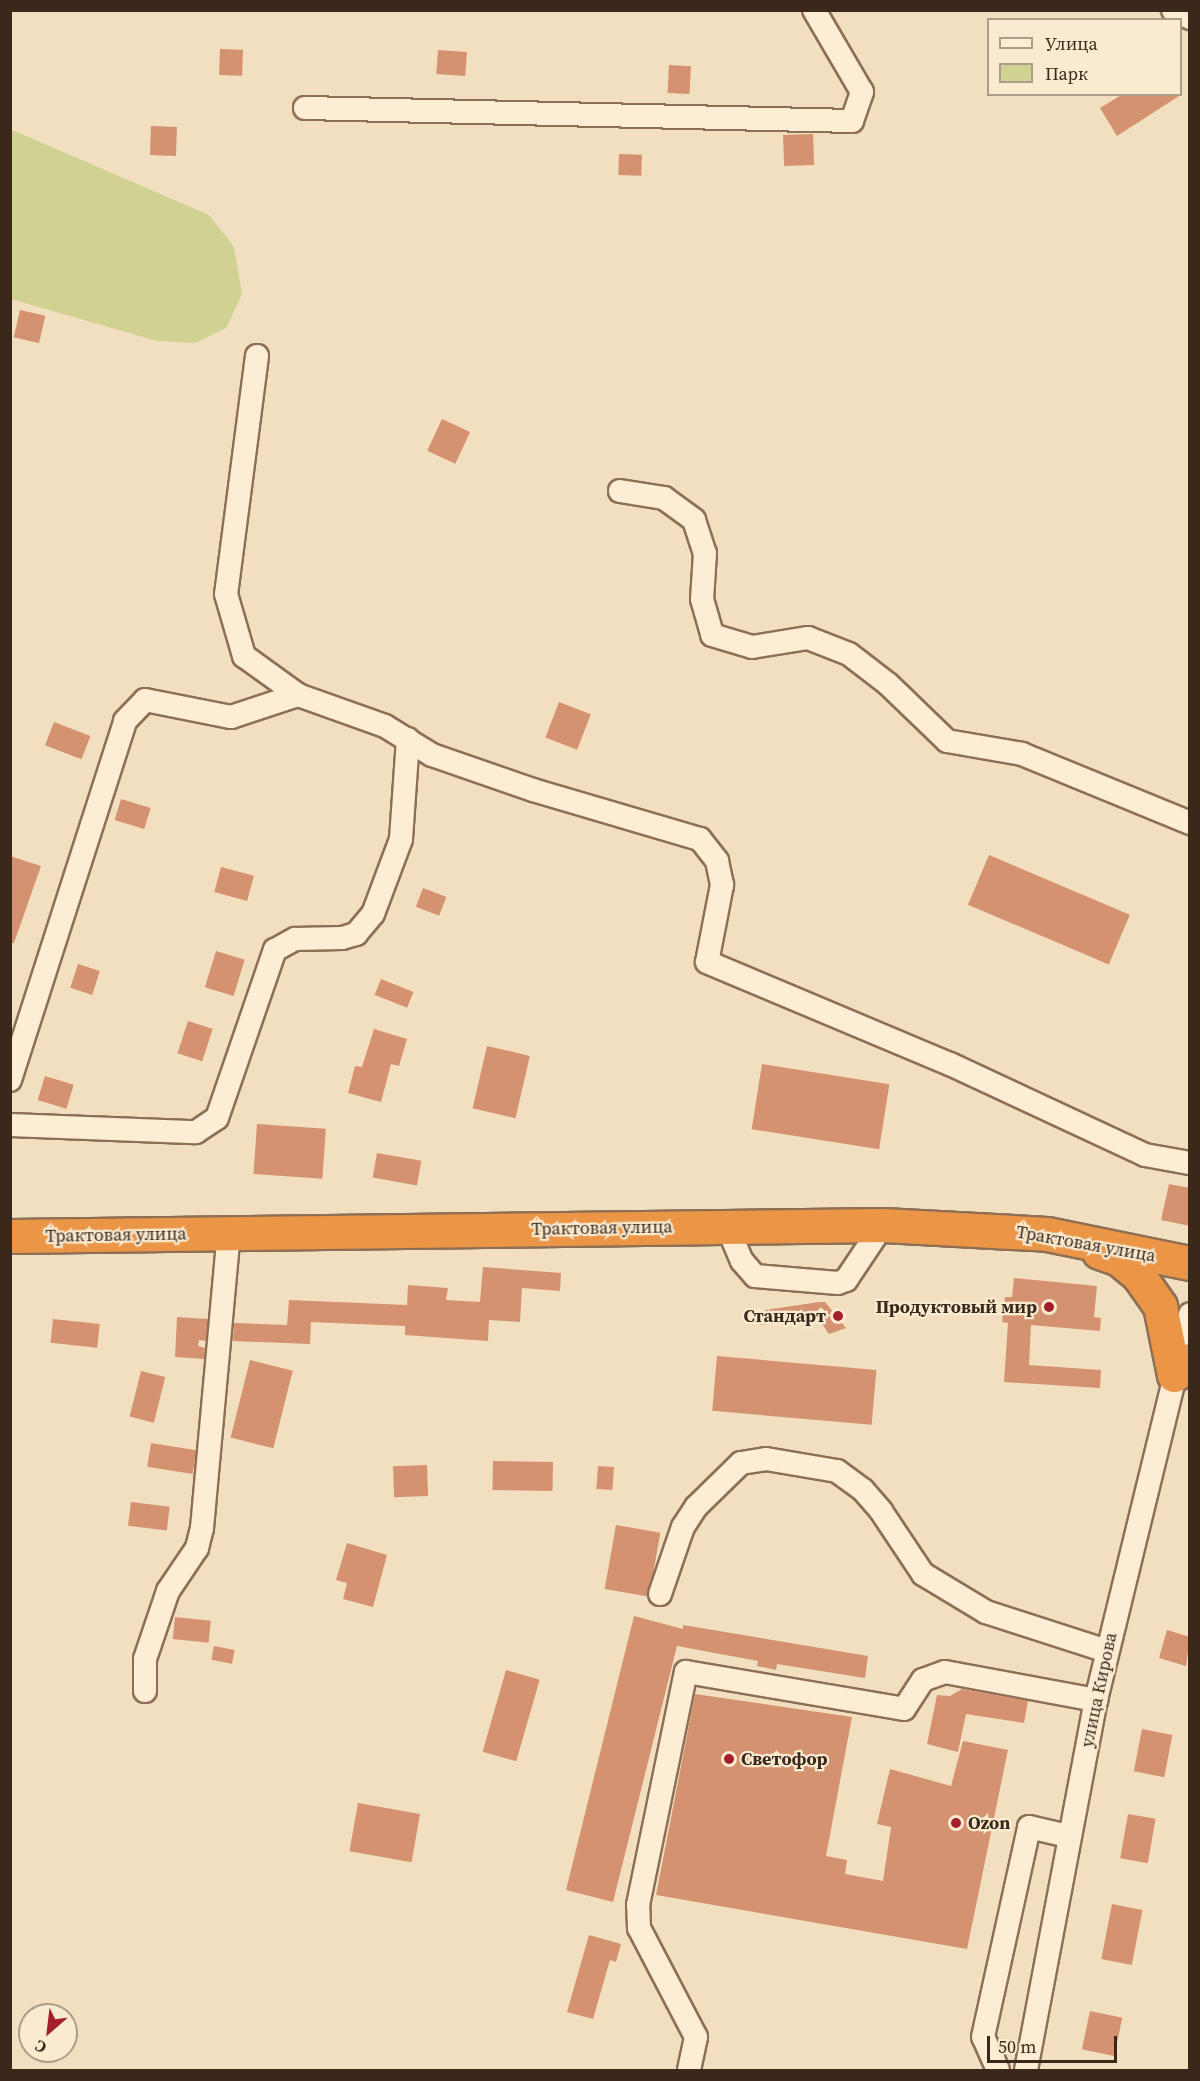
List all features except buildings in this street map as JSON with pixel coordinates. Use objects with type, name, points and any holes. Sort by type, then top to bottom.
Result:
[{"type":"highway","name":"Трактовая улица","points":[[10,1236],[883,1225],[1047,1234],[1190,1263]]},
{"type":"highway","points":[[1047,1234],[1119,1259],[1139,1276],[1160,1306],[1181,1376]]},
{"type":"street","points":[[305,108],[852,120],[862,92],[814,10]]},
{"type":"street","points":[[1173,10],[1190,18]]},
{"type":"street","points":[[257,356],[226,594],[244,656],[298,695],[385,726],[432,755],[533,790],[700,839],[717,861],[722,885],[707,962],[950,1064],[1144,1155],[1190,1163]]},
{"type":"street","points":[[620,491],[664,498],[694,520],[705,553],[702,599],[712,635],[752,647],[808,638],[849,654],[888,684],[947,741],[1022,754],[1190,823]]},
{"type":"street","points":[[10,1080],[125,721],[145,700],[231,717],[298,695]]},
{"type":"street","points":[[10,1125],[196,1132],[217,1118],[275,950],[296,939],[342,938],[356,934],[373,914],[401,839],[408,739]]},
{"type":"street","points":[[727,1226],[742,1261],[756,1276],[838,1283],[851,1274],[883,1225]]},
{"type":"street","points":[[145,1691],[145,1659],[168,1591],[197,1548],[202,1528],[229,1233]]},
{"type":"street","name":"улица Кирова","points":[[1026,2070],[1068,1836],[1096,1700],[1181,1376],[1190,1314]]},
{"type":"street","points":[[660,1594],[684,1527],[696,1507],[741,1463],[766,1459],[837,1471],[863,1490],[881,1511],[923,1574],[986,1612],[1107,1651]]},
{"type":"street","points":[[689,2070],[696,2037],[639,1928],[638,1905],[686,1672],[904,1709],[923,1680],[945,1672],[1096,1700]]},
{"type":"street","points":[[998,2070],[983,2037],[1029,1827],[1068,1836]]},
{"type":"green space","points":[[10,129],[209,215],[234,247],[242,294],[226,328],[195,343],[157,341],[11,299]]},
{"type":"place","name":"Продуктовый мир","points":[[1049,1307]]},
{"type":"place","name":"Стандарт","points":[[838,1316]]},
{"type":"place","name":"Светофор","points":[[729,1759]]},
{"type":"place","name":"Ozon","points":[[956,1823]]}]
